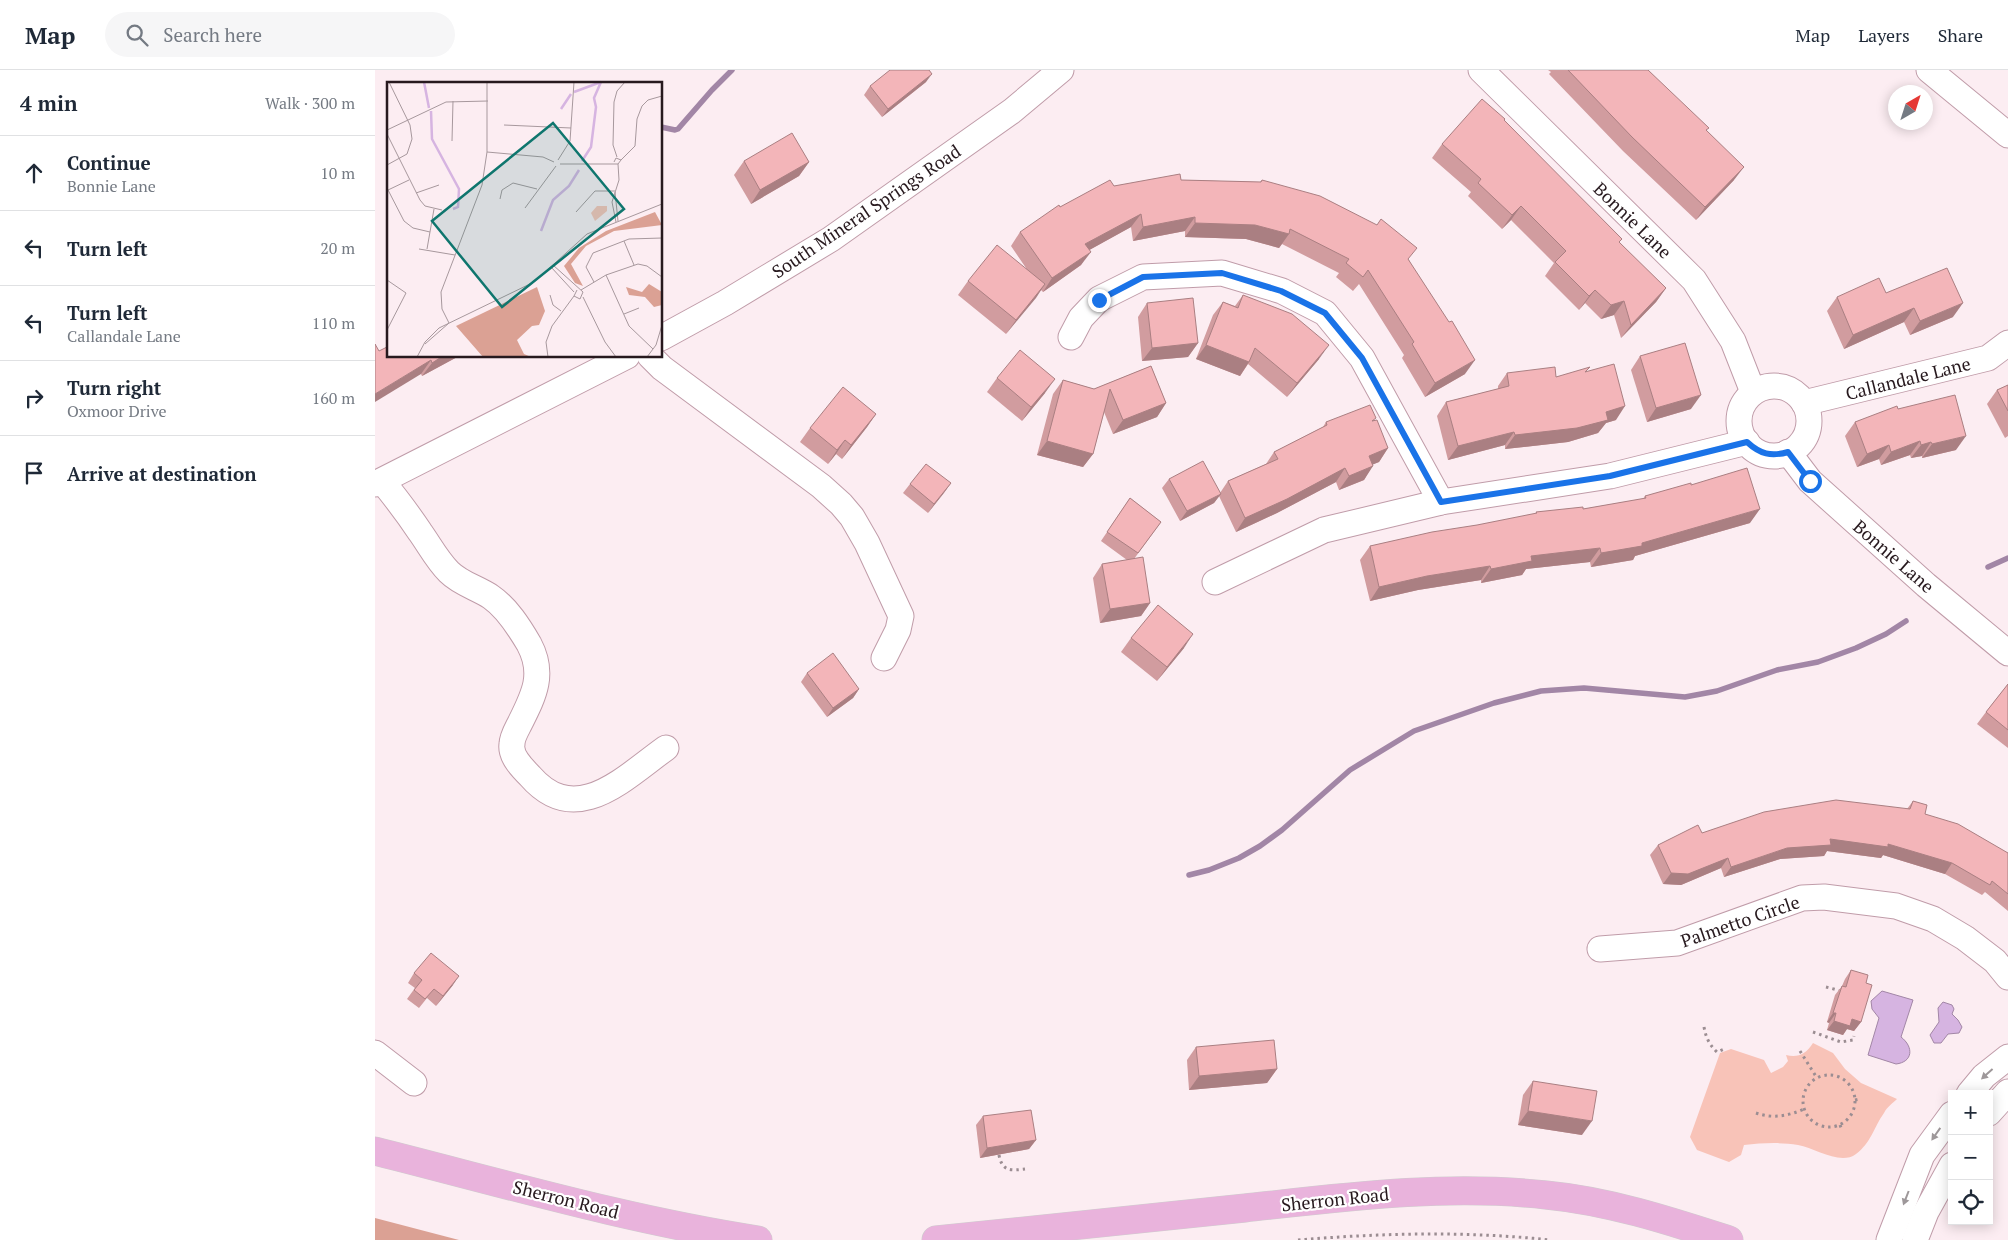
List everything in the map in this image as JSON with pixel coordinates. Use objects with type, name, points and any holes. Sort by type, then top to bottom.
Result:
[{"type":"main road","name":"Sherron Road","points":[[375,1151],[601,1209],[758,1240]]},
{"type":"main road","name":"Sherron Road","points":[[936,1240],[1064,1234],[1381,1193],[1474,1190],[1548,1195],[1617,1207],[1729,1240]]},
{"type":"street","name":"South Mineral Springs Road","points":[[663,337],[831,239],[1011,110],[1061,70]]},
{"type":"street","name":"Bonnie Lane","points":[[1481,70],[1694,280],[1733,341],[1753,392]]},
{"type":"street","points":[[1929,70],[2008,135]]},
{"type":"street","points":[[1071,337],[1081,318],[1099,300],[1143,277],[1222,273],[1281,291],[1325,313],[1362,358],[1441,502]]},
{"type":"street","name":"Callandale Lane","points":[[1804,403],[1988,358],[2008,342]]},
{"type":"street","points":[[623,358],[378,482],[403,506],[439,561],[451,574],[491,596],[500,604],[530,646],[538,674],[532,700],[511,744],[520,765],[536,784],[560,798],[575,800],[587,798],[608,788],[666,748]]},
{"type":"street","points":[[652,358],[662,368],[821,486],[852,517],[867,542],[901,616],[898,630],[884,658]]},
{"type":"street","points":[[1769,386],[1787,388],[1804,403],[1808,414],[1808,426],[1801,442],[1788,452],[1777,455],[1755,450],[1741,433],[1739,422],[1743,405],[1753,392],[1769,386]]},
{"type":"street","points":[[1215,582],[1324,530],[1441,502],[1610,476],[1747,442]]},
{"type":"street","name":"Bonnie Lane","points":[[1788,452],[1810,481],[1926,585],[2008,653]]},
{"type":"street","name":"Palmetto Circle","points":[[1600,948],[1677,943],[1802,898],[1824,897],[1896,906],[1933,919],[1965,938],[1995,961],[2008,977]]},
{"type":"street","points":[[375,1054],[414,1083]]},
{"type":"street","points":[[1972,1090],[1984,1076],[2008,1057]]},
{"type":"street","points":[[1993,1109],[2008,1092]]},
{"type":"street","points":[[1889,1240],[1922,1155],[1948,1119]]},
{"type":"street","points":[[1915,1240],[1926,1212],[1948,1172]]},
{"type":"path","points":[[1826,987],[1841,991]]},
{"type":"path","points":[[1703,1027],[1706,1039],[1714,1049],[1717,1052],[1724,1049],[1725,1052]]},
{"type":"path","points":[[1813,1032],[1841,1042],[1853,1040],[1854,1036]]},
{"type":"path","points":[[1800,1051],[1817,1078]]},
{"type":"path","points":[[1832,1075],[1840,1078],[1852,1090],[1855,1100],[1851,1114],[1840,1125],[1830,1127],[1814,1123],[1804,1109],[1803,1101],[1804,1092],[1809,1084],[1817,1078],[1832,1075]]},
{"type":"path","points":[[1855,1100],[1860,1099]]},
{"type":"path","points":[[1756,1113],[1780,1117],[1804,1109]]},
{"type":"path","points":[[1840,1125],[1842,1130]]},
{"type":"path","points":[[999,1154],[1001,1163],[1006,1168],[1013,1171],[1025,1169]]},
{"type":"path","points":[[1298,1240],[1376,1235],[1482,1234],[1550,1240]]},
{"type":"shaded area","points":[[1882,991],[1913,1000],[1901,1037],[1908,1045],[1910,1054],[1902,1063],[1896,1064],[1868,1055],[1879,1018],[1872,1009],[1871,1001]]},
{"type":"shaded area","points":[[1943,1002],[1952,1005],[1954,1009],[1952,1014],[1962,1027],[1959,1033],[1948,1034],[1941,1043],[1934,1043],[1930,1035],[1939,1022],[1938,1008]]},
{"type":"shaded area","points":[[1813,1043],[1833,1053],[1845,1069],[1861,1083],[1897,1099],[1885,1111],[1869,1140],[1861,1150],[1850,1157],[1843,1158],[1798,1145],[1778,1143],[1751,1144],[1744,1145],[1741,1155],[1729,1162],[1697,1150],[1690,1137],[1720,1053],[1731,1049],[1764,1060],[1771,1073],[1783,1067],[1788,1061],[1786,1055],[1794,1056],[1801,1054],[1808,1050]]},
{"type":"shaded area","points":[[375,1218],[459,1240],[375,1240]]},
{"type":"building","points":[[890,70],[929,70],[932,74],[888,109],[870,86]]},
{"type":"building","points":[[1568,70],[1648,70],[1709,128],[1706,130],[1744,167],[1705,207],[1632,137]]},
{"type":"building","points":[[1482,99],[1505,119],[1622,239],[1619,242],[1666,288],[1631,325],[1624,301],[1611,305],[1595,290],[1589,296],[1555,262],[1566,251],[1521,206],[1512,215],[1478,183],[1481,179],[1442,144]]},
{"type":"building","points":[[792,133],[809,162],[760,190],[744,161]]},
{"type":"building","points":[[1180,174],[1181,180],[1261,182],[1262,180],[1320,196],[1377,225],[1381,219],[1417,248],[1408,259],[1449,322],[1452,321],[1475,360],[1435,383],[1412,344],[1414,342],[1368,270],[1363,277],[1346,263],[1349,259],[1290,229],[1289,234],[1255,225],[1195,223],[1195,217],[1143,227],[1141,214],[1085,244],[1091,252],[1052,278],[1020,232],[1059,205],[1060,207],[1110,180],[1114,186]]},
{"type":"building","points":[[997,245],[1045,284],[1016,320],[968,281]]},
{"type":"building","points":[[1947,268],[1963,303],[1920,321],[1914,308],[1853,335],[1837,297],[1879,278],[1886,293]]},
{"type":"building","points":[[1243,295],[1292,314],[1329,345],[1297,383],[1255,348],[1249,362],[1206,345],[1223,302],[1238,308]]},
{"type":"building","points":[[1193,298],[1198,343],[1152,348],[1147,303]]},
{"type":"building","points":[[1685,343],[1701,395],[1656,408],[1640,356]]},
{"type":"building","points":[[375,344],[379,351],[387,347],[387,358],[440,358],[432,363],[431,360],[375,394]]},
{"type":"building","points":[[1020,350],[1055,379],[1031,407],[997,378]]},
{"type":"building","points":[[1614,364],[1625,406],[1606,412],[1608,420],[1577,428],[1515,435],[1514,432],[1458,446],[1446,402],[1509,386],[1507,373],[1555,367],[1556,377],[1590,367],[1585,372]]},
{"type":"building","points":[[1151,366],[1166,403],[1123,420],[1110,389],[1093,454],[1047,441],[1063,380],[1094,389]]},
{"type":"building","points":[[2008,385],[2008,411],[1997,390]]},
{"type":"building","points":[[843,387],[876,414],[851,445],[845,440],[837,450],[810,428]]},
{"type":"building","points":[[1955,395],[1966,436],[1932,444],[1931,442],[1921,445],[1920,441],[1891,452],[1889,445],[1867,454],[1855,422],[1897,406],[1898,409]]},
{"type":"building","points":[[1370,405],[1376,418],[1372,421],[1377,420],[1388,448],[1369,456],[1373,466],[1349,476],[1345,468],[1287,499],[1245,518],[1228,481],[1278,459],[1274,452],[1327,425],[1326,422]]},
{"type":"building","points":[[1203,461],[1221,494],[1187,511],[1169,479]]},
{"type":"building","points":[[926,464],[951,483],[934,504],[910,484]]},
{"type":"building","points":[[1747,468],[1760,509],[1642,543],[1642,546],[1601,553],[1600,548],[1531,556],[1532,561],[1491,569],[1490,566],[1427,576],[1379,587],[1370,546],[1536,512],[1583,507],[1583,509],[1646,498],[1645,496],[1691,483],[1691,485]]},
{"type":"building","points":[[1130,498],[1161,522],[1138,553],[1107,532]]},
{"type":"building","points":[[1143,557],[1150,603],[1110,609],[1102,564]]},
{"type":"building","points":[[1158,605],[1193,634],[1167,667],[1131,638]]},
{"type":"building","points":[[833,653],[859,689],[833,708],[807,673]]},
{"type":"building","points":[[2008,684],[2008,730],[1986,712]]},
{"type":"building","points":[[1836,800],[1910,809],[1913,801],[1927,805],[1925,814],[1958,824],[2008,853],[2008,894],[1992,881],[1990,885],[1952,863],[1888,844],[1888,847],[1830,839],[1831,845],[1787,848],[1731,867],[1728,858],[1688,874],[1671,873],[1658,845],[1698,825],[1702,833],[1764,812]]},
{"type":"building","points":[[431,953],[459,976],[443,996],[434,989],[425,999],[414,990],[422,980],[414,973]]},
{"type":"building","points":[[1851,970],[1868,975],[1866,983],[1872,985],[1861,1022],[1852,1019],[1850,1026],[1834,1021],[1836,1013],[1833,1013],[1842,986],[1846,987]]},
{"type":"building","points":[[1274,1040],[1277,1069],[1199,1076],[1196,1047]]},
{"type":"building","points":[[1533,1081],[1597,1091],[1592,1121],[1528,1111]]},
{"type":"building","points":[[1031,1110],[1036,1140],[987,1148],[983,1116]]},
{"type":"waterway","points":[[663,127],[678,129],[732,70]]},
{"type":"waterway","points":[[1988,567],[2008,558]]},
{"type":"waterway","points":[[1189,875],[1209,870],[1239,858],[1260,846],[1282,830],[1350,770],[1414,731],[1494,703],[1541,691],[1584,688],[1685,697],[1717,691],[1777,670],[1818,662],[1856,648],[1886,634],[1906,621]]},
{"type":"route","points":[[1099,300],[1143,277],[1222,273],[1281,291],[1325,313],[1362,358],[1441,502],[1610,476],[1747,442],[1755,450],[1766,454],[1777,455],[1788,452],[1810,481]]}]
